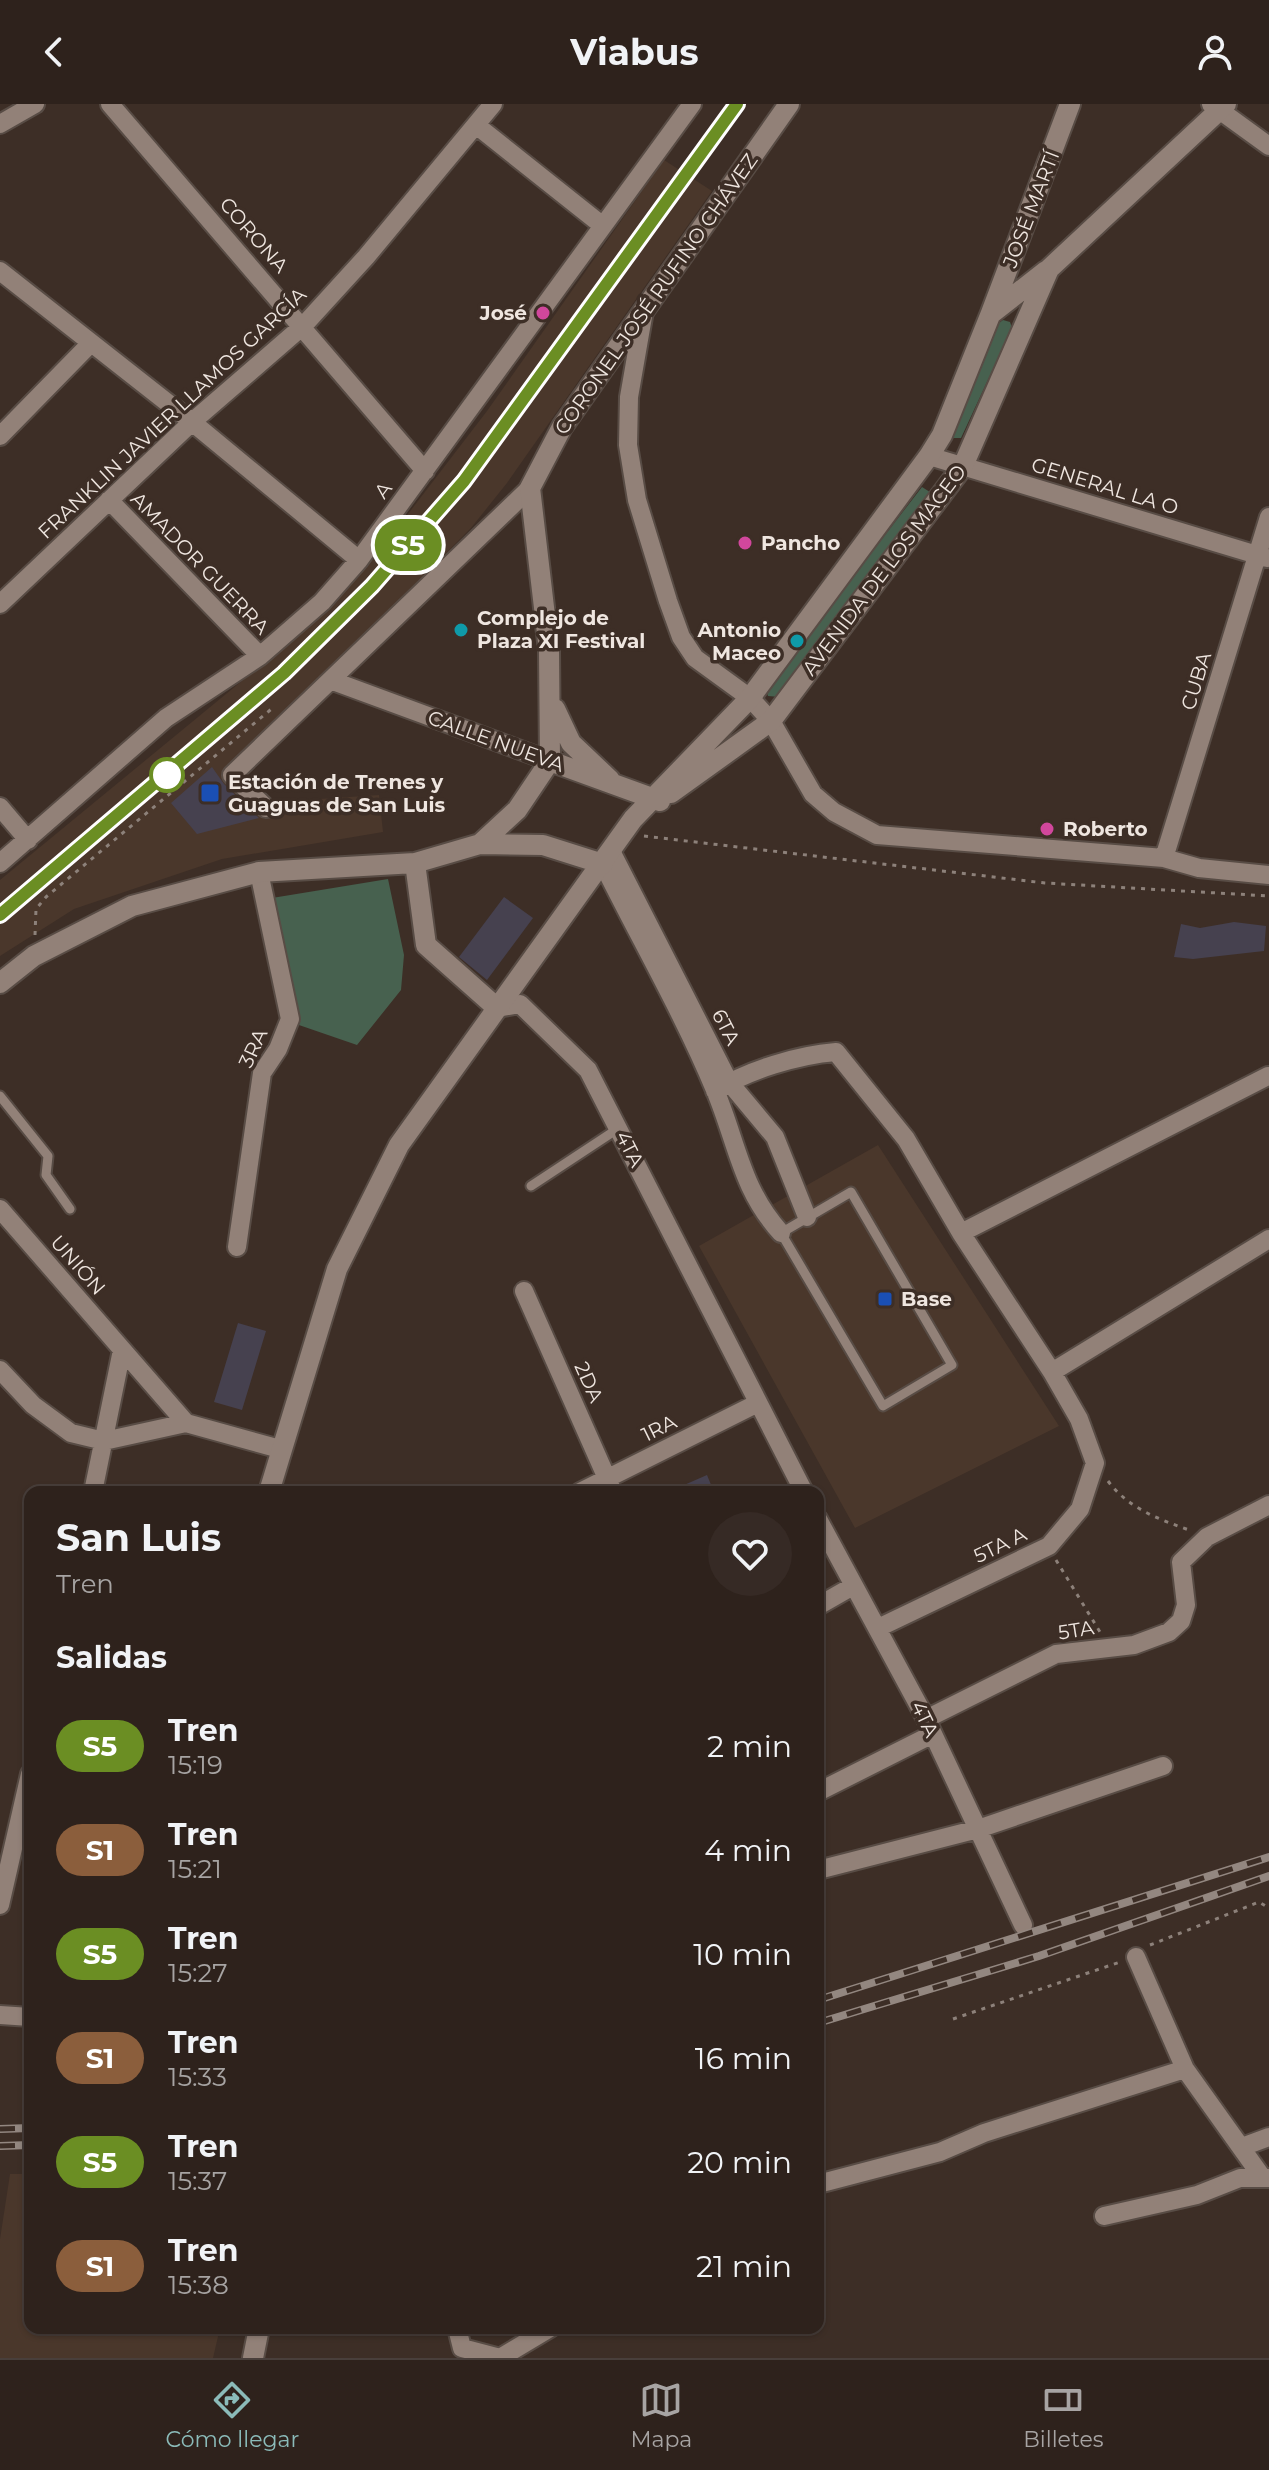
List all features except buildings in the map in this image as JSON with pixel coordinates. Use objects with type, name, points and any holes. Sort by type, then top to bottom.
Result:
[{"type":"street","points":[[0,124],[35,104]]},
{"type":"street","name":"CORONA","points":[[110,104],[304,325],[425,471]]},
{"type":"street","name":"FRANKLIN JAVIER LLAMOS GARCÍA","points":[[0,604],[192,422],[304,325],[493,104]]},
{"type":"street","name":"A","points":[[0,863],[166,718],[260,656],[322,602],[359,560],[692,104]]},
{"type":"street","name":"CORONEL JOSÉ RUFINO CHÁVEZ","points":[[266,808],[232,775],[530,488],[562,427],[789,104]]},
{"type":"street","name":"JOSÉ MARTÍ","points":[[991,313],[1070,104]]},
{"type":"street","points":[[1219,106],[1269,146]]},
{"type":"street","name":"AVENIDA DE LOS MACEO","points":[[655,800],[771,721],[963,466],[1049,269],[1219,106]]},
{"type":"street","points":[[476,125],[603,226]]},
{"type":"street","points":[[991,313],[1049,269]]},
{"type":"street","points":[[0,271],[192,422],[359,560]]},
{"type":"street","points":[[644,308],[629,397],[628,445],[637,500],[681,637],[695,658],[750,698],[771,721],[813,794],[834,812],[877,835],[1164,858],[1199,868],[1269,875]]},
{"type":"street","name":"AVENIDA DE LOS MACEO","points":[[271,1486],[337,1269],[399,1145],[613,850],[750,698],[929,456],[942,435],[991,313]]},
{"type":"street","points":[[0,436],[91,343]]},
{"type":"street","name":"GENERAL LA O","points":[[929,456],[1263,557]]},
{"type":"street","points":[[480,844],[534,790],[550,761],[552,700],[530,488]]},
{"type":"street","name":"AMADOR GUERRA","points":[[109,500],[260,656]]},
{"type":"street","name":"CUBA","points":[[1164,858],[1263,557],[1269,517]]},
{"type":"street","name":"CALLE NUEVA","points":[[333,681],[655,800]]},
{"type":"street","points":[[552,700],[571,743],[616,786]]},
{"type":"street","points":[[0,807],[28,840]]},
{"type":"street","points":[[0,983],[34,956],[132,906],[259,872],[415,863],[480,844],[613,850]]},
{"type":"street","name":"6TA","points":[[613,850],[722,1086],[734,1152],[760,1210],[781,1233]]},
{"type":"street","name":"4TA","points":[[415,863],[426,945],[497,1008],[520,1004],[588,1070],[801,1486]]},
{"type":"street","name":"3RA","points":[[237,1247],[262,1073],[278,1049],[290,1019],[259,872]]},
{"type":"street","points":[[722,1086],[816,1053],[836,1052],[906,1139],[961,1233],[1052,1372],[1079,1419],[1095,1463]]},
{"type":"street","points":[[961,1233],[1268,1076]]},
{"type":"street","name":"6TA","points":[[722,1086],[775,1137],[807,1217]]},
{"type":"street","name":"UNIÓN","points":[[0,1209],[186,1423]]},
{"type":"street","points":[[1052,1372],[1269,1239]]},
{"type":"street","name":"2DA","points":[[524,1291],[610,1485]]},
{"type":"street","points":[[94,1486],[122,1350]]},
{"type":"street","points":[[1,1374],[33,1405],[71,1433],[104,1441],[186,1423],[280,1449]]},
{"type":"street","name":"1RA","points":[[610,1485],[758,1403]]},
{"type":"street","name":"5TA A","points":[[878,1628],[1049,1546],[1080,1509],[1095,1463]]},
{"type":"street","points":[[1207,1537],[1269,1505]]},
{"type":"street","name":"4TA","points":[[824,1530],[930,1727],[1023,1925]]},
{"type":"street","name":"5TA","points":[[824,1789],[1056,1654],[1134,1645],[1169,1632],[1181,1621],[1186,1605],[1181,1562],[1207,1537]]},
{"type":"street","points":[[824,1603],[853,1586]]},
{"type":"street","points":[[824,1868],[978,1829],[1163,1766]]},
{"type":"street","points":[[0,1905],[24,1800]]},
{"type":"street","points":[[1136,1957],[1185,2069],[1266,2177]]},
{"type":"street","points":[[0,2015],[24,2017]]},
{"type":"street","points":[[824,2182],[940,2152],[984,2133],[1185,2069]]},
{"type":"street","points":[[1242,2147],[1269,2137]]},
{"type":"street","points":[[1104,2216],[1197,2195],[1240,2178],[1266,2177]]},
{"type":"street","points":[[253,2358],[258,2334]]},
{"type":"street","points":[[458,2334],[462,2348],[500,2358],[540,2334]]},
{"type":"lane","points":[[0,1096],[48,1156],[46,1175],[70,1209]]},
{"type":"lane","points":[[531,1186],[619,1128]]},
{"type":"lane","points":[[851,1192],[952,1365],[883,1406],[781,1233],[851,1192]]},
{"type":"path","points":[[34,956],[36,909],[46,897],[284,699]]},
{"type":"path","points":[[613,850],[674,837],[1045,883],[1269,896]]},
{"type":"path","points":[[1095,1463],[1119,1496],[1152,1516],[1207,1537]]},
{"type":"path","points":[[1049,1546],[1071,1589],[1111,1647]]},
{"type":"path","points":[[953,2019],[1136,1957],[1150,1944],[1259,1902],[1269,1908]]},
{"type":"shaded area","points":[[664,160],[712,191],[507,483],[471,528],[236,765],[275,802],[379,795],[383,832],[222,859],[74,909],[0,956],[0,880],[322,615],[378,553],[487,411]]},
{"type":"shaded area","points":[[878,1145],[1059,1426],[855,1528],[699,1246]]},
{"type":"shaded area","points":[[10,2174],[24,2174],[24,2334],[219,2334],[213,2358],[0,2358],[0,2239]]},
{"type":"green space","points":[[1003,320],[1010,322],[1012,328],[961,438],[952,438],[950,434],[995,326]]},
{"type":"green space","points":[[922,487],[933,494],[780,697],[768,696],[766,689]]},
{"type":"green space","points":[[388,879],[404,955],[401,990],[357,1045],[296,1024],[272,898]]},
{"type":"railway","points":[[0,915],[284,673],[372,586],[464,481],[737,104]]},
{"type":"railway","points":[[824,1998],[1269,1857]]},
{"type":"railway","points":[[824,2021],[1039,1956],[1269,1876]]},
{"type":"railway","points":[[0,2129],[24,2128]]},
{"type":"railway","points":[[0,2146],[24,2145]]},
{"type":"train","name":"S5","points":[[0,915],[284,673],[372,586],[464,481],[659,216],[737,104]]},
{"type":"place","name":"José","points":[[543,313]]},
{"type":"place","name":"Pancho","points":[[745,543]]},
{"type":"place","name":"Complejo de Plaza XI Festival","points":[[461,630]]},
{"type":"place","name":"Antonio Maceo","points":[[797,641]]},
{"type":"place","name":"Estación de Trenes y Guaguas de San Luis","points":[[210,793]]},
{"type":"place","name":"Roberto","points":[[1047,829]]},
{"type":"place","name":"Base","points":[[885,1299]]}]
